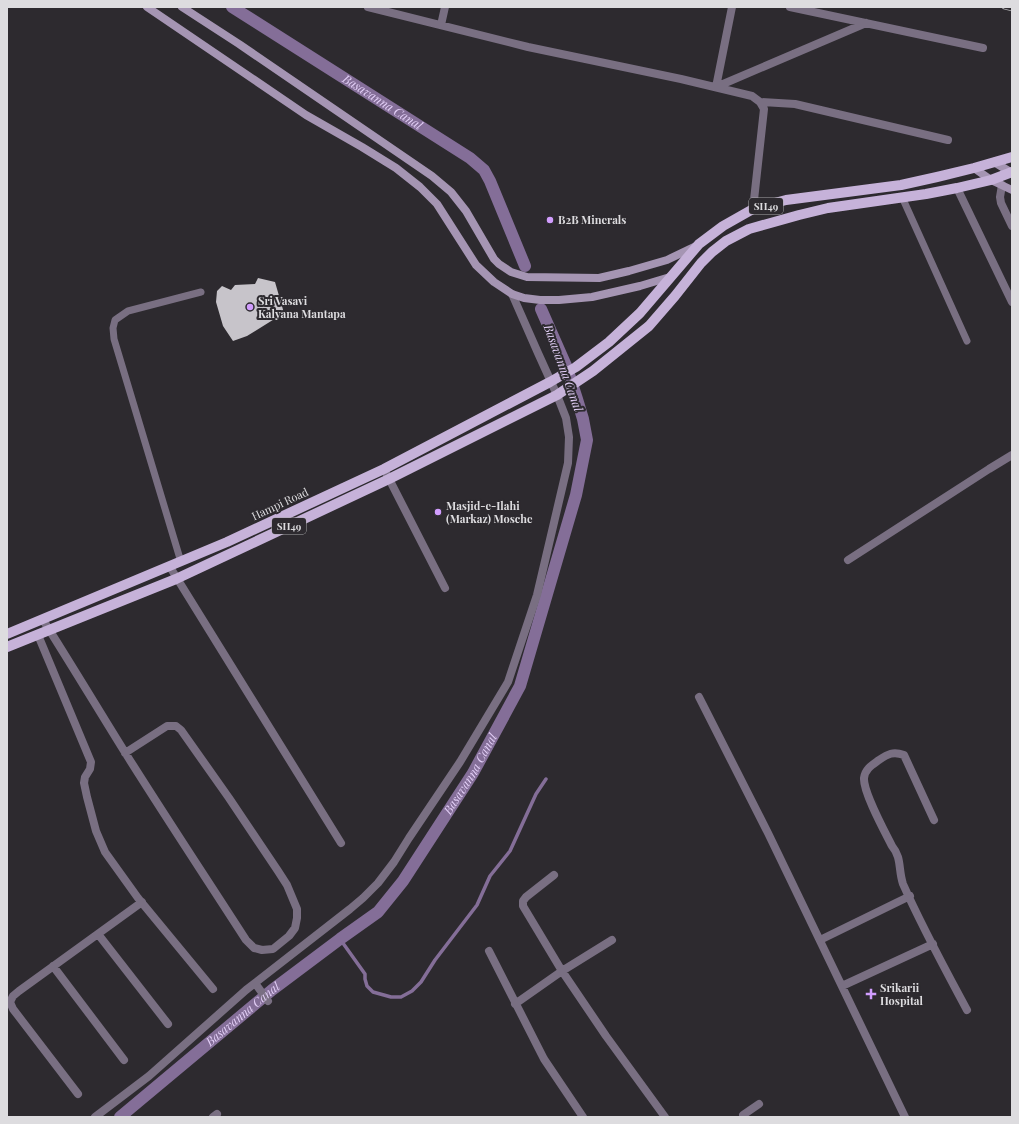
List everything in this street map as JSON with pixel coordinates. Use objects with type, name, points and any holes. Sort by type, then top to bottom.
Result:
[{"type":"main road","points":[[147,7],[306,115],[396,168],[420,187],[437,204],[476,265],[494,282],[512,294],[524,298],[540,300],[586,298],[621,291],[670,277]]},
{"type":"main road","points":[[182,7],[239,44],[432,176],[451,192],[466,211],[494,258],[499,264],[511,272],[527,277],[599,278],[667,260],[699,244]]},
{"type":"main road","name":"SH49","points":[[553,380],[576,367],[609,342],[640,313],[699,244],[723,226],[753,209],[786,200],[901,185],[937,178],[1012,157]]},
{"type":"main road","points":[[994,162],[1012,172]]},
{"type":"main road","points":[[974,168],[991,180],[1012,190]]},
{"type":"main road","name":"SH49","points":[[7,647],[50,631],[176,579],[389,479],[561,393],[649,326],[701,263],[712,252],[726,241],[749,229],[828,208],[957,188],[991,180],[1012,172]]},
{"type":"main road","name":"Hampi Road","points":[[7,633],[43,620],[227,542],[384,469],[553,380]]},
{"type":"street","points":[[368,7],[528,47],[752,96],[760,102],[764,109],[753,209]]},
{"type":"street","points":[[441,25],[445,7]]},
{"type":"street","points":[[716,87],[732,7]]},
{"type":"street","points":[[790,7],[983,48]]},
{"type":"street","points":[[716,87],[866,23]]},
{"type":"street","points":[[760,102],[795,104],[948,140]]},
{"type":"street","points":[[1002,186],[1000,196],[1001,203],[1012,226]]},
{"type":"street","points":[[957,188],[1012,302]]},
{"type":"street","points":[[95,1117],[149,1076],[196,1034],[350,909],[378,883],[394,862],[460,762],[508,682],[537,595],[568,463],[569,438],[561,393],[553,380],[512,294]]},
{"type":"street","points":[[848,560],[1012,455]]},
{"type":"street","points":[[384,469],[445,588]]},
{"type":"street","points":[[170,567],[176,579],[341,842]]},
{"type":"street","points":[[43,620],[125,753],[246,940],[254,948],[262,950],[273,949],[289,936],[295,928],[297,909],[287,885],[229,798],[181,730],[176,726],[167,726],[125,753]]},
{"type":"street","points":[[38,635],[91,762],[90,769],[85,776],[84,783],[96,831],[105,852],[142,902],[213,989]]},
{"type":"street","points":[[699,697],[768,833],[905,1117]]},
{"type":"street","points":[[934,820],[904,755],[897,752],[888,754],[868,768],[864,778],[866,791],[892,846],[897,852],[899,869],[903,882],[932,944],[967,1010]]},
{"type":"street","points":[[554,875],[526,897],[523,906],[562,971],[606,1036],[665,1117]]},
{"type":"street","points":[[820,940],[910,896]]},
{"type":"street","points":[[78,1094],[13,1009],[10,1002],[13,996],[19,991],[142,902]]},
{"type":"street","points":[[98,934],[168,1024]]},
{"type":"street","points":[[515,1004],[562,971],[612,940]]},
{"type":"street","points":[[842,986],[932,944]]},
{"type":"street","points":[[489,951],[544,1059],[583,1117]]},
{"type":"street","points":[[53,966],[124,1060]]},
{"type":"street","points":[[257,986],[268,1001]]},
{"type":"street","points":[[742,1116],[759,1104]]},
{"type":"lane","points":[[902,197],[967,341]]},
{"type":"lane","points":[[181,562],[114,339],[113,328],[115,320],[128,311],[201,292]]},
{"type":"building","name":"Sri Vasavi Kalyana Mantapa","points":[[258,278],[275,282],[284,313],[247,336],[233,341],[223,326],[216,302],[217,291],[222,286],[231,290],[235,285],[255,284]]},
{"type":"waterway","name":"Basavanna Canal","points":[[232,7],[470,158],[484,170],[525,266]]},
{"type":"waterway","name":"Basavanna Canal","points":[[120,1117],[272,990],[378,912],[403,881],[473,773],[520,686],[576,495],[587,440],[583,419],[567,368],[541,309]]},
{"type":"waterway","points":[[340,939],[365,974],[367,986],[373,992],[391,997],[401,997],[412,991],[421,982],[435,960],[477,905],[490,876],[510,851],[536,794],[546,779]]},
{"type":"railway","points":[[1004,7],[1012,9]]},
{"type":"place","name":"B2B Minerals","points":[[550,220]]},
{"type":"place","name":"Sri Vasavi Kalyana Mantapa","points":[[250,307]]},
{"type":"place","name":"Masjid-e-Ilahi (Markaz) Mosche","points":[[438,512]]},
{"type":"place","name":"Srikarii Hospital","points":[[871,994]]}]
